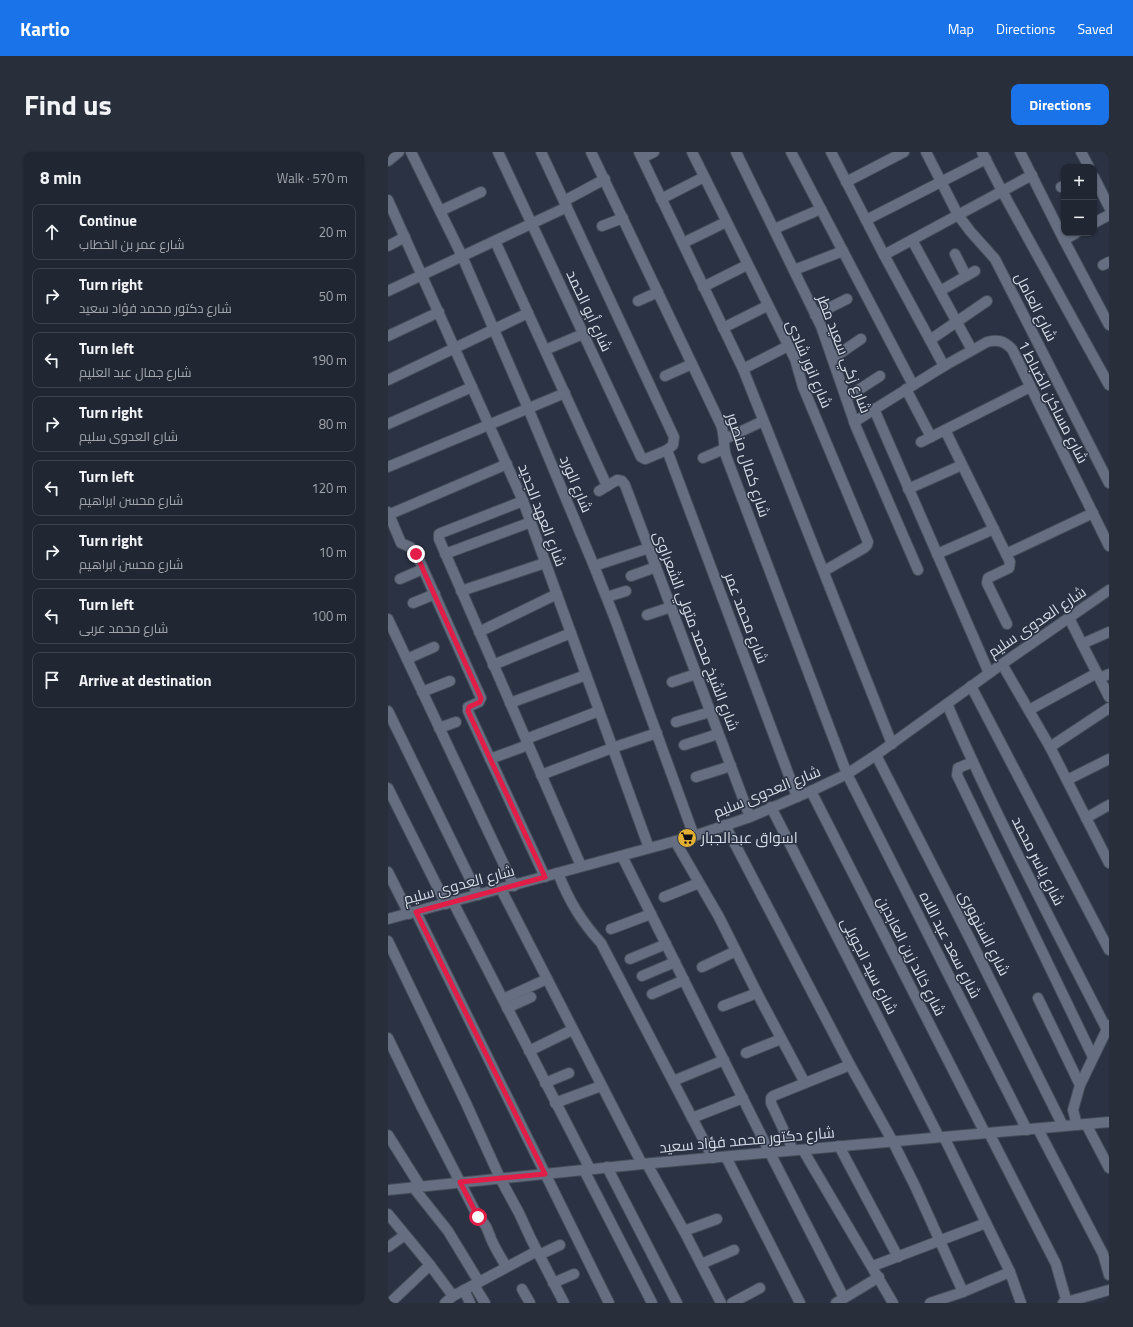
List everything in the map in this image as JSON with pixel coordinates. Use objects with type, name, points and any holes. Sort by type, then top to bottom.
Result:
[{"type":"street","points":[[388,161],[399,152]]},
{"type":"street","name":"شارع الورد","points":[[412,152],[462,256],[594,566],[694,836]]},
{"type":"street","name":"شارع أبو الحمد","points":[[498,152],[641,457],[645,459],[667,450]]},
{"type":"street","points":[[541,152],[675,440],[674,445],[667,450]]},
{"type":"street","name":"شارع كمال منصور","points":[[591,152],[721,425],[724,444],[847,774]]},
{"type":"street","points":[[654,152],[640,155],[742,369],[892,744]]},
{"type":"street","name":"شارع انور شادى","points":[[692,152],[795,359],[803,386],[868,542],[864,548],[824,571]]},
{"type":"street","name":"شارع زكي سعيد مطر","points":[[736,152],[815,315],[833,358],[854,422],[918,570]]},
{"type":"street","points":[[791,152],[821,209],[909,387],[931,437]]},
{"type":"street","points":[[831,152],[884,255],[944,366]]},
{"type":"street","points":[[846,182],[904,152]]},
{"type":"street","name":"شارع العامل","points":[[926,152],[958,215],[967,228],[995,259],[1109,483]]},
{"type":"street","points":[[1020,152],[1064,240],[1106,312],[1109,324]]},
{"type":"street","points":[[1081,152],[1087,164]]},
{"type":"street","points":[[866,220],[941,182],[984,156],[1109,385]]},
{"type":"street","points":[[884,255],[1032,176]]},
{"type":"street","points":[[661,199],[704,177]]},
{"type":"street","points":[[388,291],[531,223],[566,204],[605,179]]},
{"type":"street","points":[[1097,183],[1109,207]]},
{"type":"street","points":[[440,211],[481,192]]},
{"type":"street","name":"شارع العهد الجديد","points":[[388,200],[523,501],[649,848]]},
{"type":"street","points":[[774,229],[821,209]]},
{"type":"street","points":[[1097,221],[1109,215]]},
{"type":"street","points":[[602,226],[623,218]]},
{"type":"street","points":[[683,243],[726,222]]},
{"type":"street","points":[[1064,240],[1071,236]]},
{"type":"street","points":[[388,246],[405,238]]},
{"type":"street","points":[[388,467],[564,393],[495,240]]},
{"type":"street","points":[[912,240],[972,350]]},
{"type":"street","points":[[794,270],[842,251]]},
{"type":"street","points":[[940,291],[971,273],[955,254]]},
{"type":"street","points":[[703,287],[747,265]]},
{"type":"street","points":[[638,301],[658,292]]},
{"type":"street","points":[[815,315],[847,299]]},
{"type":"street","points":[[930,340],[987,301]]},
{"type":"street","points":[[723,328],[768,306]]},
{"type":"street","points":[[388,336],[439,312]]},
{"type":"street","points":[[388,380],[528,313]]},
{"type":"street","points":[[545,350],[583,334]]},
{"type":"street","points":[[833,358],[861,339]]},
{"type":"street","name":"شارع مساكن الضباط 1","points":[[854,422],[909,387],[972,350],[987,342],[1000,340],[1012,349],[1109,546]]},
{"type":"street","points":[[742,369],[788,346]]},
{"type":"street","points":[[665,376],[692,364]]},
{"type":"street","points":[[846,398],[880,376]]},
{"type":"street","points":[[388,424],[472,387]]},
{"type":"street","points":[[921,442],[1030,387]]},
{"type":"street","name":"شارع الشيخ محمد متولي الشعراوى","points":[[564,393],[603,488],[617,480],[624,482],[750,817]]},
{"type":"street","points":[[874,409],[989,673]]},
{"type":"street","points":[[702,458],[763,421]]},
{"type":"street","points":[[945,430],[1011,564],[1009,568],[988,578],[987,583],[1007,624]]},
{"type":"street","name":"شارع محمد عمر","points":[[667,450],[797,797]]},
{"type":"street","points":[[507,464],[388,514],[401,543],[414,550],[480,697],[480,702],[469,707],[467,710],[545,877]]},
{"type":"street","points":[[908,489],[962,465]]},
{"type":"street","points":[[523,501],[439,534],[439,539],[580,866]]},
{"type":"street","points":[[1006,554],[1093,513]]},
{"type":"street","points":[[445,554],[531,522]]},
{"type":"street","points":[[937,554],[994,529]]},
{"type":"street","points":[[594,566],[649,548]]},
{"type":"street","points":[[461,591],[545,563]]},
{"type":"street","points":[[631,576],[656,567]]},
{"type":"street","points":[[400,578],[423,569]]},
{"type":"street","name":"شارع العدوى سليم","points":[[388,919],[694,836],[750,817],[811,792],[847,774],[876,755],[989,673],[1109,590]]},
{"type":"street","points":[[606,597],[626,591]]},
{"type":"street","points":[[413,603],[434,594]]},
{"type":"street","points":[[479,632],[557,594]]},
{"type":"street","points":[[647,615],[671,607]]},
{"type":"street","points":[[1069,618],[1082,644],[1102,675],[1109,697]]},
{"type":"street","points":[[388,619],[514,886]]},
{"type":"street","points":[[1082,644],[1109,632]]},
{"type":"street","points":[[493,665],[571,633]]},
{"type":"street","points":[[406,659],[434,647]]},
{"type":"street","points":[[1002,664],[1050,747],[1086,818],[1107,851],[1109,862]]},
{"type":"street","points":[[672,682],[696,674]]},
{"type":"street","points":[[510,703],[586,675]]},
{"type":"street","points":[[1029,710],[1102,675]]},
{"type":"street","points":[[422,692],[450,681]]},
{"type":"street","points":[[972,686],[1109,950]]},
{"type":"street","name":"شارع ياسر محمد","points":[[947,704],[1017,853],[1107,1030],[1109,1044]]},
{"type":"street","points":[[1050,747],[1109,708]]},
{"type":"street","points":[[388,711],[478,895]]},
{"type":"street","points":[[490,759],[599,711]]},
{"type":"street","points":[[676,722],[710,712]]},
{"type":"street","points":[[439,728],[456,722]]},
{"type":"street","points":[[541,775],[612,748],[657,733]]},
{"type":"street","points":[[684,745],[718,734]]},
{"type":"street","name":"شارع السنهورى","points":[[876,755],[974,946],[1063,1126]]},
{"type":"street","points":[[1067,780],[1109,760]]},
{"type":"street","points":[[973,762],[958,768],[957,775],[1094,1057]]},
{"type":"street","points":[[696,777],[730,766]]},
{"type":"street","name":"شارع سعد عبد اللاه","points":[[847,774],[1026,1130]]},
{"type":"street","points":[[388,788],[505,1004],[652,1303]]},
{"type":"street","name":"شارع خالد زين العابدين","points":[[811,792],[1056,1264],[1066,1303]]},
{"type":"street","points":[[1086,818],[1109,805]]},
{"type":"street","name":"شارع سيد الجويلى","points":[[771,808],[986,1223],[1010,1272],[1021,1303]]},
{"type":"street","points":[[725,825],[850,1065],[893,1142],[963,1292]]},
{"type":"street","points":[[676,841],[719,917],[805,1083]]},
{"type":"street","points":[[622,856],[743,1098],[840,1300],[879,1277]]},
{"type":"street","points":[[388,872],[413,913],[609,1303]]},
{"type":"street","points":[[558,873],[565,892],[575,910],[601,943],[713,1158]]},
{"type":"street","points":[[664,897],[699,883]]},
{"type":"street","points":[[501,889],[601,1086],[684,1231],[721,1303]]},
{"type":"street","points":[[611,929],[652,914]]},
{"type":"street","points":[[388,941],[465,1101],[500,1178],[564,1303]]},
{"type":"street","points":[[630,959],[666,944]]},
{"type":"street","points":[[702,967],[736,951]]},
{"type":"street","points":[[642,976],[675,962]]},
{"type":"street","points":[[505,1004],[547,979]]},
{"type":"street","points":[[652,994],[684,980]]},
{"type":"street","points":[[724,1006],[757,992]]},
{"type":"street","points":[[505,1004],[531,997]]},
{"type":"street","points":[[1038,998],[1080,1085]]},
{"type":"street","points":[[529,1051],[572,1030]]},
{"type":"street","points":[[1107,1030],[1080,1085],[1073,1110],[1109,1168]]},
{"type":"street","points":[[388,1038],[478,1217],[485,1223],[491,1240],[506,1266]]},
{"type":"street","points":[[746,1053],[781,1039]]},
{"type":"street","points":[[673,1081],[724,1060]]},
{"type":"street","points":[[850,1065],[773,1096],[770,1100],[798,1150],[879,1277],[893,1303]]},
{"type":"street","points":[[545,1083],[569,1073]]},
{"type":"street","points":[[555,1103],[601,1086]]},
{"type":"street","points":[[692,1118],[743,1098]]},
{"type":"street","name":"شارع دكتور محمد فؤاد سعيد","points":[[388,1190],[607,1167],[1109,1122]]},
{"type":"street","points":[[1038,1129],[1103,1254],[1109,1275]]},
{"type":"street","points":[[388,1135],[417,1186],[448,1231],[485,1303]]},
{"type":"street","points":[[839,1146],[898,1257]]},
{"type":"street","points":[[726,1156],[800,1303]]},
{"type":"street","points":[[607,1167],[677,1303]]},
{"type":"street","points":[[388,1214],[430,1265],[449,1300],[506,1266],[560,1245]]},
{"type":"street","points":[[684,1231],[717,1219]]},
{"type":"street","points":[[872,1266],[986,1223]]},
{"type":"street","points":[[388,1247],[405,1234]]},
{"type":"street","points":[[701,1264],[734,1250]]},
{"type":"street","points":[[390,1302],[430,1265]]},
{"type":"street","points":[[930,1303],[963,1292],[1010,1272]]},
{"type":"street","points":[[553,1283],[574,1274]]},
{"type":"street","points":[[732,1303],[760,1288]]},
{"type":"street","points":[[522,1289],[530,1303]]},
{"type":"street","points":[[464,1290],[470,1303]]},
{"type":"street","points":[[1066,1303],[1109,1290]]},
{"type":"place","name":"اسواق عبدالجبار","points":[[687,838]]},
{"type":"route","points":[[416,554],[481,698],[480,702],[467,708],[468,711],[545,877],[416,912],[479,1037],[545,1174],[460,1182],[478,1217]]}]
